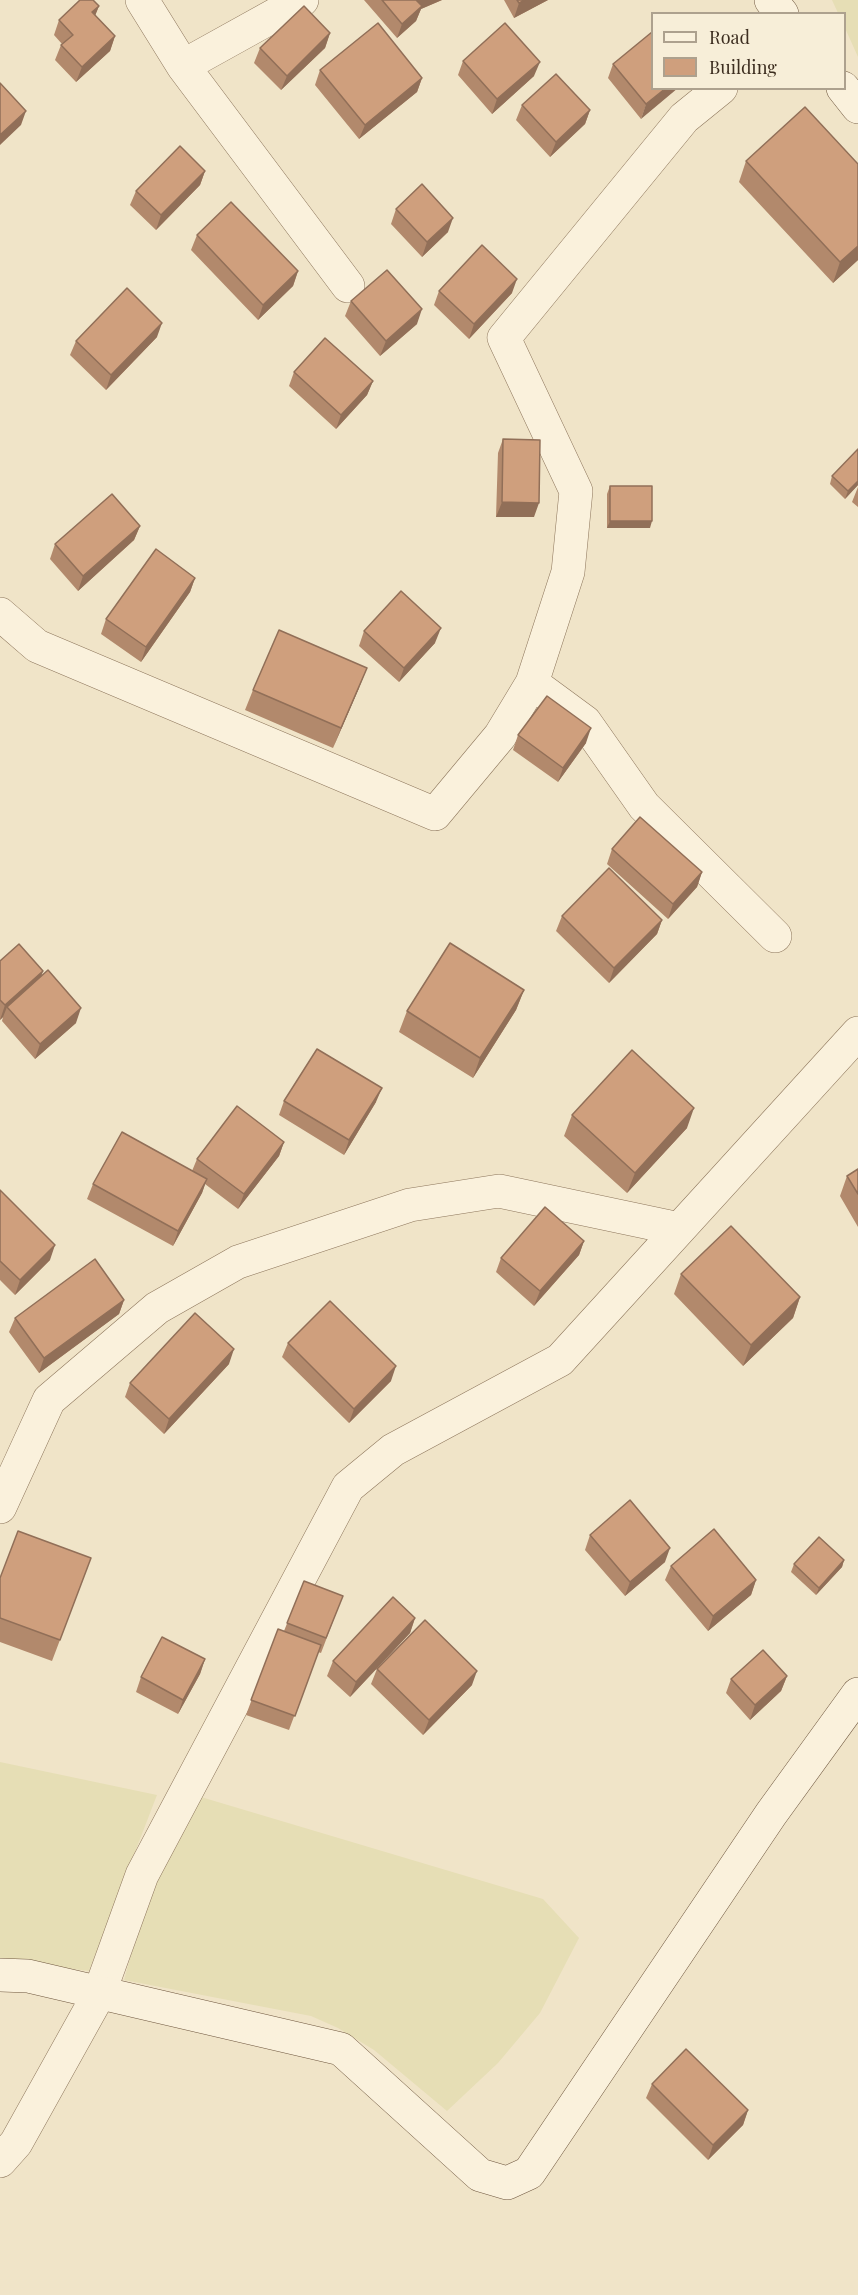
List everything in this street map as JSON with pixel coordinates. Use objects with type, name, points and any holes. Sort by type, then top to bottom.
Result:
[{"type":"street","points":[[142,0],[183,66],[348,286]]},
{"type":"street","points":[[183,66],[302,0]]},
{"type":"street","points":[[771,0],[780,12]]},
{"type":"street","points":[[0,615],[37,646],[435,814],[500,736],[532,683],[568,572],[576,491],[504,338],[684,118],[719,90]]},
{"type":"street","points":[[845,90],[858,107]]},
{"type":"street","points":[[532,683],[585,722],[644,806],[775,936]]},
{"type":"street","points":[[0,2161],[16,2143],[99,1994],[142,1875],[348,1487],[393,1450],[560,1360],[858,1033]]},
{"type":"street","points":[[0,1507],[49,1400],[157,1308],[238,1262],[410,1205],[500,1191],[679,1229]]},
{"type":"street","points":[[0,1975],[28,1976],[341,2049],[480,2175],[507,2183],[529,2174],[771,1814],[858,1694]]},
{"type":"shaded area","points":[[832,0],[858,0],[858,57],[846,30],[846,12],[838,12]]},
{"type":"shaded area","points":[[0,1762],[157,1795],[89,1971],[0,1960]]},
{"type":"shaded area","points":[[201,1797],[543,1899],[579,1938],[540,2013],[498,2063],[447,2111],[374,2050],[338,2028],[311,2016],[124,1980],[148,1893]]},
{"type":"building","points":[[80,0],[93,0],[99,6],[92,12],[115,36],[82,67],[61,45],[73,35],[59,20]]},
{"type":"building","points":[[382,0],[416,0],[422,6],[402,24]]},
{"type":"building","points":[[304,6],[330,33],[287,76],[260,48]]},
{"type":"building","points":[[378,23],[422,78],[365,125],[320,70]]},
{"type":"building","points":[[505,23],[540,62],[497,99],[463,61]]},
{"type":"building","points":[[651,33],[651,90],[664,90],[646,104],[613,64]]},
{"type":"building","points":[[556,74],[590,110],[556,142],[522,105]]},
{"type":"building","points":[[0,83],[26,111],[0,135]]},
{"type":"building","points":[[805,107],[858,164],[858,246],[840,262],[746,161]]},
{"type":"building","points":[[180,146],[205,171],[161,215],[136,191]]},
{"type":"building","points":[[422,184],[453,218],[427,242],[396,209]]},
{"type":"building","points":[[231,202],[298,271],[263,305],[197,235]]},
{"type":"building","points":[[482,245],[517,279],[474,324],[439,291]]},
{"type":"building","points":[[387,270],[422,309],[386,341],[351,301]]},
{"type":"building","points":[[127,288],[162,323],[111,375],[76,341]]},
{"type":"building","points":[[325,338],[373,381],[341,415],[294,372]]},
{"type":"building","points":[[503,439],[540,440],[539,503],[502,502]]},
{"type":"building","points":[[858,449],[858,481],[848,491],[832,476]]},
{"type":"building","points":[[610,486],[652,486],[652,521],[610,521]]},
{"type":"building","points":[[112,494],[140,526],[83,576],[55,544]]},
{"type":"building","points":[[156,549],[195,578],[146,647],[106,619]]},
{"type":"building","points":[[401,591],[441,628],[404,668],[364,631]]},
{"type":"building","points":[[279,630],[367,668],[341,728],[253,690]]},
{"type":"building","points":[[547,696],[591,728],[563,768],[518,735]]},
{"type":"building","points":[[640,817],[702,872],[673,904],[612,849]]},
{"type":"building","points":[[609,868],[662,920],[614,968],[562,916]]},
{"type":"building","points":[[450,943],[524,990],[480,1058],[407,1011]]},
{"type":"building","points":[[19,944],[43,971],[5,1005],[0,1000],[0,961]]},
{"type":"building","points":[[48,970],[81,1008],[40,1044],[7,1007]]},
{"type":"building","points":[[317,1049],[382,1088],[349,1140],[284,1101]]},
{"type":"building","points":[[632,1050],[694,1108],[635,1173],[572,1115]]},
{"type":"building","points":[[237,1106],[284,1142],[244,1194],[197,1159]]},
{"type":"building","points":[[122,1132],[207,1179],[178,1231],[93,1184]]},
{"type":"building","points":[[858,1169],[858,1194],[847,1176]]},
{"type":"building","points":[[0,1190],[55,1245],[20,1280],[0,1261]]},
{"type":"building","points":[[545,1207],[584,1241],[540,1291],[501,1258]]},
{"type":"building","points":[[731,1226],[800,1297],[751,1345],[681,1274]]},
{"type":"building","points":[[95,1259],[124,1300],[44,1358],[15,1318]]},
{"type":"building","points":[[330,1301],[396,1366],[354,1409],[288,1343]]},
{"type":"building","points":[[195,1313],[234,1349],[169,1419],[130,1383]]},
{"type":"building","points":[[630,1500],[670,1548],[630,1582],[590,1535]]},
{"type":"building","points":[[714,1529],[756,1580],[713,1616],[671,1566]]},
{"type":"building","points":[[18,1531],[91,1558],[60,1640],[0,1618],[0,1578]]},
{"type":"building","points":[[819,1537],[844,1560],[819,1588],[794,1564]]},
{"type":"building","points":[[304,1581],[343,1596],[326,1638],[287,1623]]},
{"type":"building","points":[[393,1597],[415,1618],[356,1682],[333,1661]]},
{"type":"building","points":[[425,1620],[477,1671],[429,1720],[377,1669]]},
{"type":"building","points":[[278,1629],[321,1645],[295,1716],[251,1700]]},
{"type":"building","points":[[162,1637],[205,1659],[183,1700],[141,1677]]},
{"type":"building","points":[[763,1650],[787,1676],[755,1705],[731,1679]]},
{"type":"building","points":[[686,2049],[748,2110],[713,2145],[652,2084]]}]
